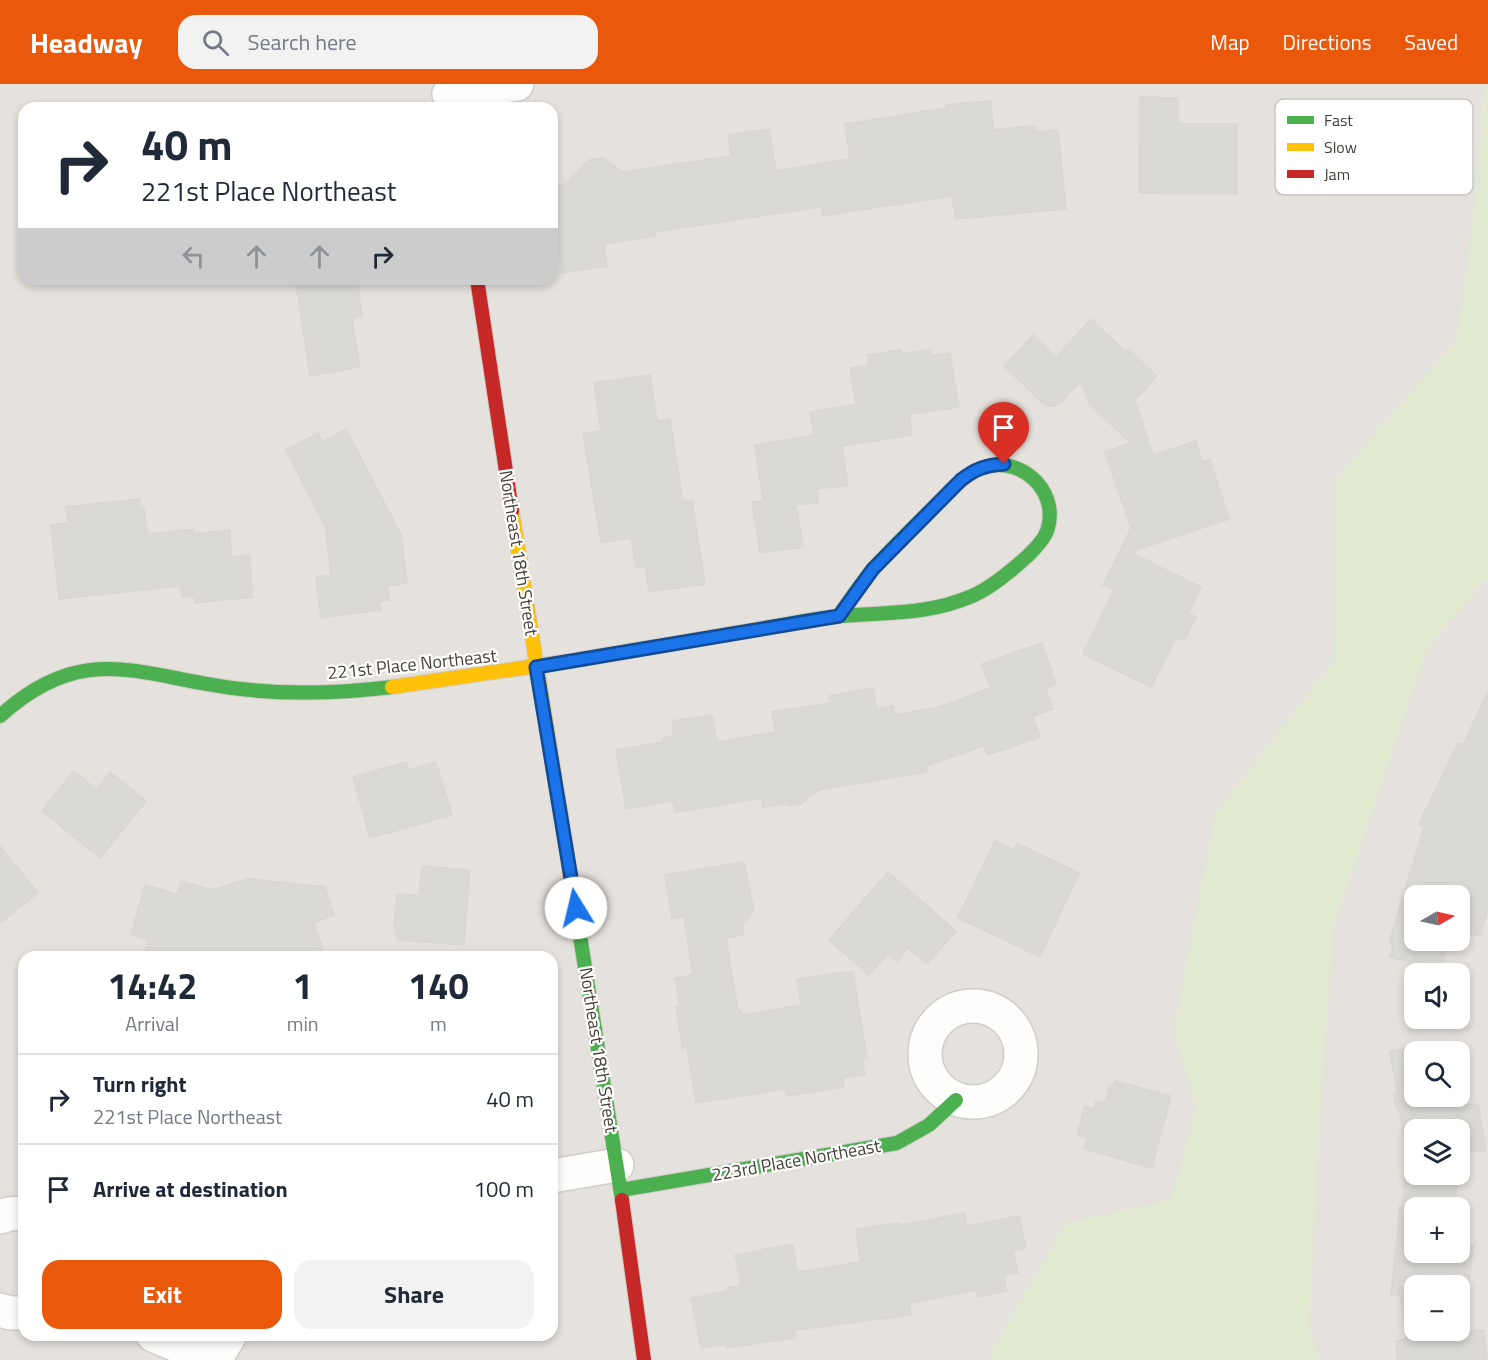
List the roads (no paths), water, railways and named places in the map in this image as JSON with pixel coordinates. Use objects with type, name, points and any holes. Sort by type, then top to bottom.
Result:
[{"type":"street","points":[[449,95],[517,84]]},
{"type":"street","name":"Northeast 18th Street","points":[[478,285],[536,667],[619,1177],[644,1360]]},
{"type":"street","name":"221st Place Northeast","points":[[0,716],[16,700],[51,680],[85,670],[128,668],[237,688],[322,692],[410,685],[536,667],[839,616],[896,614],[930,609],[984,590],[1040,545],[1047,532],[1050,517],[1048,502],[1042,488],[1019,468],[1004,464],[988,465],[973,470],[873,569],[839,616]]},
{"type":"street","name":"223rd Place Northeast","points":[[558,1176],[619,1177],[897,1143],[929,1125],[956,1100]]},
{"type":"street","points":[[0,1217],[18,1213]]},
{"type":"street","points":[[0,1310],[18,1313]]},
{"type":"street","points":[[167,1341],[213,1360],[226,1341]]}]
